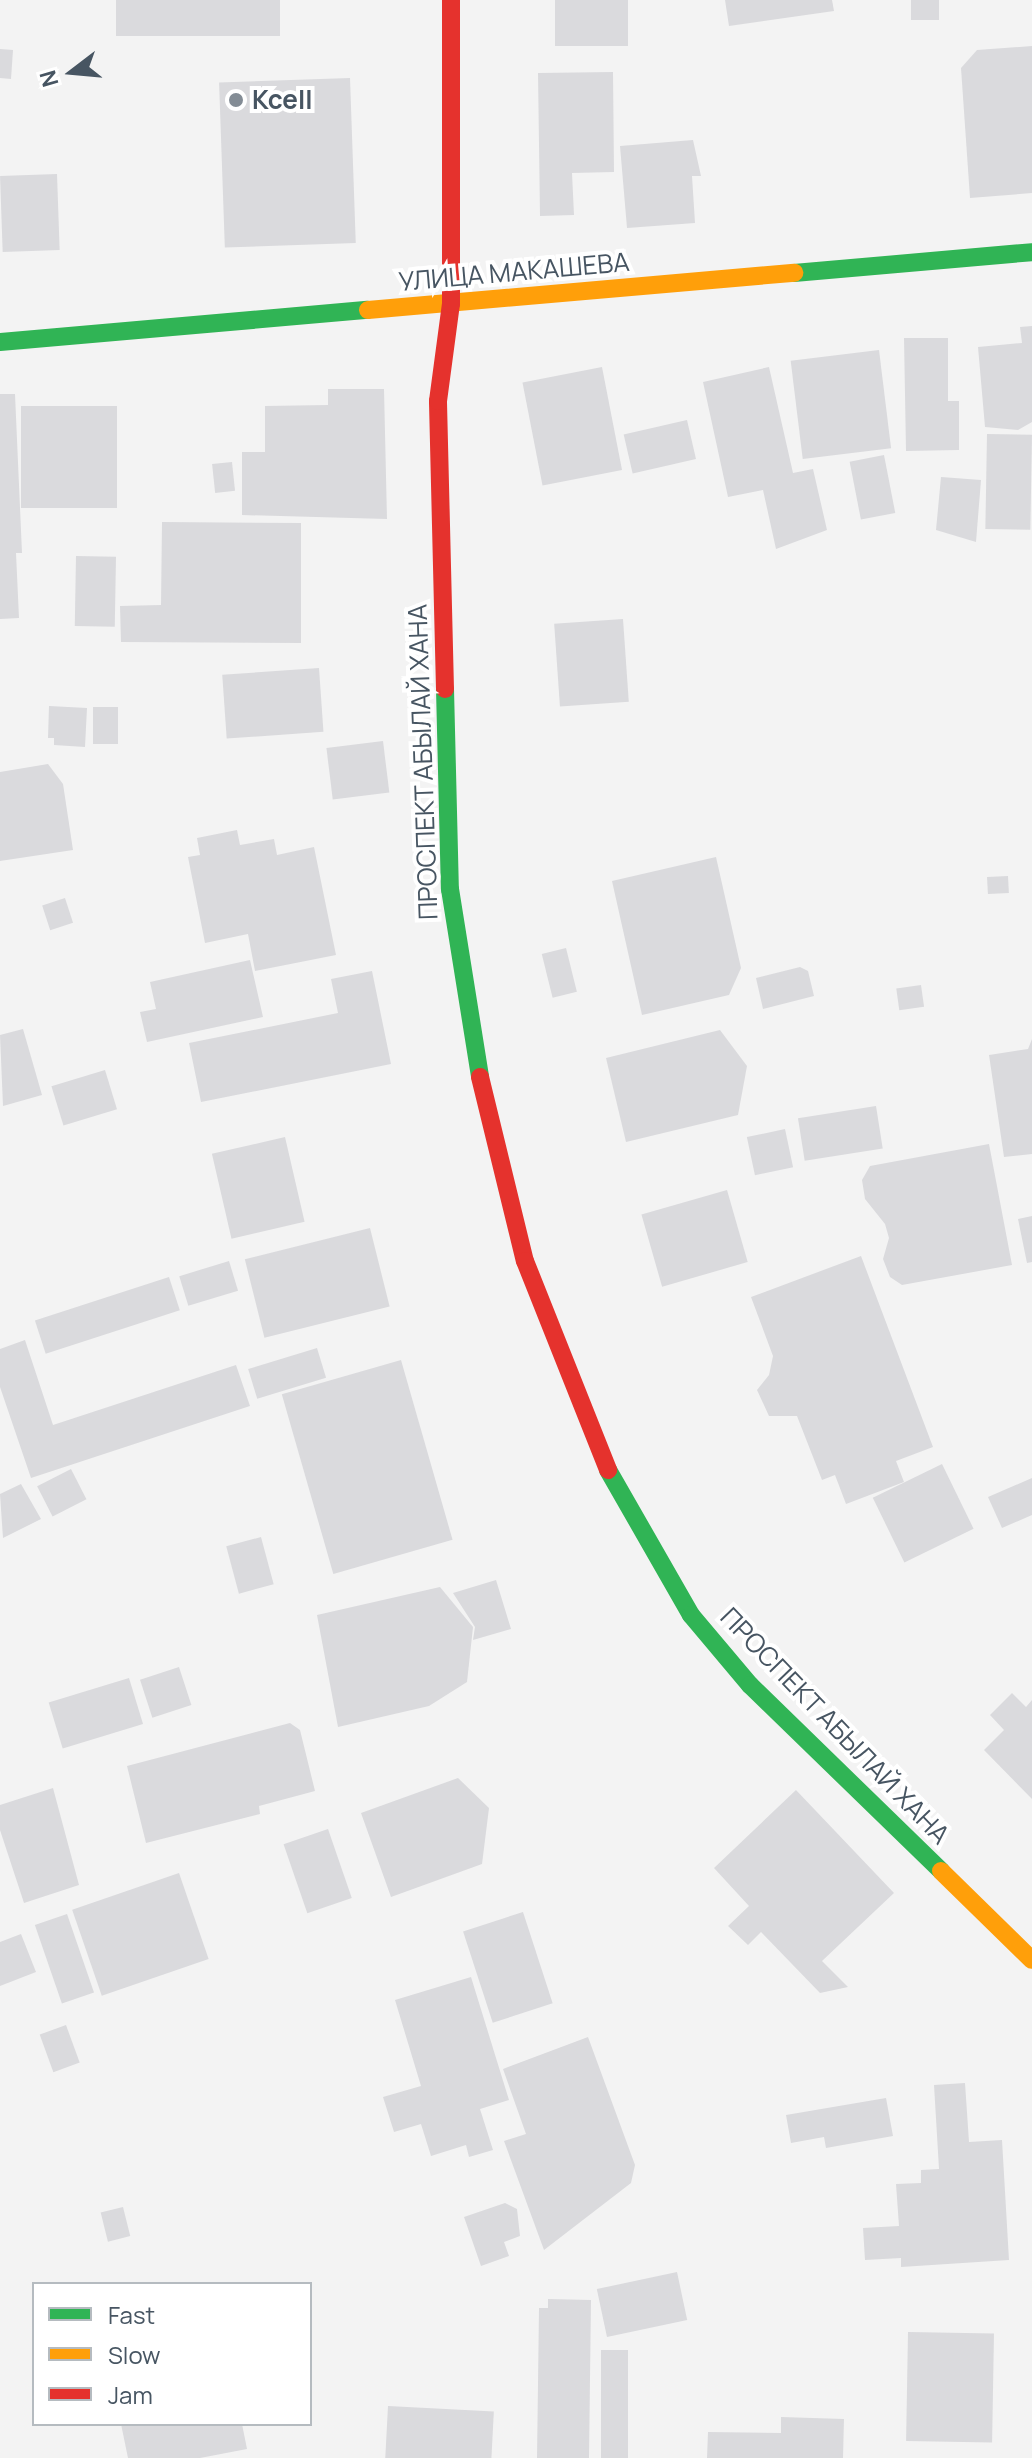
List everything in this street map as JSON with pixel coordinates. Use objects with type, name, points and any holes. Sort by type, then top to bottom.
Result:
[{"type":"main road","name":"ПРОСПЕКТ АБЫЛАЙ ХАНА","points":[[451,0],[451,304],[438,401],[450,889],[486,1114],[525,1261],[604,1463],[691,1615],[750,1685],[1032,1960]]},
{"type":"main road","name":"УЛИЦА МАКАШЕВА","points":[[0,342],[1032,252]]},
{"type":"building","points":[[116,0],[280,0],[280,36],[116,36]]},
{"type":"building","points":[[555,0],[628,0],[628,46],[555,46]]},
{"type":"building","points":[[725,0],[832,0],[834,11],[729,26]]},
{"type":"building","points":[[911,0],[939,0],[939,20],[911,20]]},
{"type":"building","points":[[1032,46],[1032,193],[970,198],[961,68],[977,50]]},
{"type":"building","points":[[0,49],[13,50],[11,79],[0,78]]},
{"type":"building","points":[[613,72],[614,172],[572,173],[574,215],[540,216],[538,73]]},
{"type":"building","points":[[350,78],[356,243],[225,247],[219,83]]},
{"type":"building","points":[[693,140],[701,176],[692,176],[695,223],[627,228],[620,146]]},
{"type":"building","points":[[57,174],[60,250],[3,252],[0,176]]},
{"type":"building","points":[[1032,326],[1032,422],[1018,430],[985,427],[978,347],[1022,343],[1020,327]]},
{"type":"building","points":[[904,338],[948,338],[948,401],[959,401],[959,450],[906,451]]},
{"type":"building","points":[[879,350],[891,448],[803,459],[791,361]]},
{"type":"building","points":[[602,367],[622,470],[543,486],[522,382]]},
{"type":"building","points":[[769,367],[793,473],[813,469],[827,530],[776,549],[763,490],[728,497],[703,382]]},
{"type":"building","points":[[328,389],[384,389],[387,519],[242,515],[242,452],[265,452],[265,406],[328,405]]},
{"type":"building","points":[[0,394],[15,394],[22,553],[16,553],[19,618],[0,619]]},
{"type":"building","points":[[21,406],[117,406],[117,508],[21,508]]},
{"type":"building","points":[[687,420],[696,459],[633,474],[624,435]]},
{"type":"building","points":[[987,434],[1032,435],[1030,530],[985,529]]},
{"type":"building","points":[[884,455],[895,513],[861,520],[850,462]]},
{"type":"building","points":[[232,462],[235,491],[215,493],[212,464]]},
{"type":"building","points":[[941,477],[981,480],[976,542],[936,530]]},
{"type":"building","points":[[162,522],[301,523],[301,643],[121,642],[120,606],[161,605]]},
{"type":"building","points":[[76,556],[116,557],[115,627],[75,626]]},
{"type":"building","points":[[623,619],[629,702],[560,707],[554,624]]},
{"type":"building","points":[[319,668],[323,732],[227,739],[222,675]]},
{"type":"building","points":[[49,706],[87,708],[85,747],[54,745],[54,738],[48,738]]},
{"type":"building","points":[[93,707],[118,707],[118,744],[93,744]]},
{"type":"building","points":[[383,741],[389,793],[333,800],[326,748]]},
{"type":"building","points":[[48,764],[63,784],[73,850],[0,861],[0,772]]},
{"type":"building","points":[[237,830],[240,845],[274,839],[277,855],[314,847],[336,955],[255,971],[248,934],[205,943],[188,857],[200,855],[197,838]]},
{"type":"building","points":[[716,857],[741,968],[729,995],[642,1015],[612,881]]},
{"type":"building","points":[[1008,876],[1009,893],[988,894],[987,877]]},
{"type":"building","points":[[65,898],[73,923],[50,930],[42,905]]},
{"type":"building","points":[[566,948],[577,992],[553,998],[542,954]]},
{"type":"building","points":[[250,960],[263,1017],[147,1042],[140,1012],[156,1009],[150,982]]},
{"type":"building","points":[[800,967],[808,971],[814,996],[763,1009],[756,978]]},
{"type":"building","points":[[372,971],[391,1064],[201,1102],[189,1043],[338,1013],[331,979]]},
{"type":"building","points":[[921,985],[924,1007],[899,1010],[896,988]]},
{"type":"building","points":[[23,1029],[42,1095],[3,1106],[0,1035]]},
{"type":"building","points":[[720,1030],[747,1066],[738,1115],[626,1142],[606,1058]]},
{"type":"building","points":[[1032,1039],[1032,1154],[1004,1157],[989,1055],[1028,1049]]},
{"type":"building","points":[[105,1070],[117,1109],[63,1126],[51,1086]]},
{"type":"building","points":[[876,1106],[883,1148],[805,1161],[798,1118]]},
{"type":"building","points":[[785,1129],[793,1167],[755,1175],[747,1137]]},
{"type":"building","points":[[285,1137],[305,1222],[231,1239],[212,1154]]},
{"type":"building","points":[[989,1144],[1012,1265],[902,1285],[890,1277],[883,1259],[889,1238],[885,1224],[865,1199],[862,1180],[870,1166]]},
{"type":"building","points":[[727,1190],[748,1262],[662,1287],[641,1215]]},
{"type":"building","points":[[1032,1216],[1032,1262],[1027,1263],[1018,1219]]},
{"type":"building","points":[[370,1228],[390,1307],[264,1338],[245,1259]]},
{"type":"building","points":[[861,1256],[933,1447],[896,1461],[904,1482],[846,1504],[835,1475],[822,1480],[797,1416],[769,1416],[757,1390],[769,1375],[773,1356],[751,1297]]},
{"type":"building","points":[[229,1261],[238,1291],[188,1306],[179,1276]]},
{"type":"building","points":[[169,1277],[180,1310],[46,1354],[35,1321]]},
{"type":"building","points":[[25,1340],[53,1425],[236,1365],[250,1406],[31,1478],[0,1387],[0,1349]]},
{"type":"building","points":[[317,1348],[326,1378],[257,1399],[248,1369]]},
{"type":"building","points":[[401,1360],[453,1540],[333,1574],[282,1394]]},
{"type":"building","points":[[942,1464],[974,1529],[904,1562],[873,1498]]},
{"type":"building","points":[[71,1469],[86,1499],[53,1517],[37,1486]]},
{"type":"building","points":[[1032,1478],[1032,1515],[1002,1528],[988,1497]]},
{"type":"building","points":[[21,1484],[41,1519],[3,1538],[0,1494]]},
{"type":"building","points":[[261,1537],[274,1584],[239,1594],[226,1546]]},
{"type":"building","points":[[496,1580],[511,1629],[473,1640],[475,1627],[453,1593]]},
{"type":"building","points":[[440,1587],[473,1627],[467,1682],[429,1706],[338,1727],[317,1615]]},
{"type":"building","points":[[179,1667],[191,1705],[152,1718],[140,1680]]},
{"type":"building","points":[[129,1678],[143,1724],[63,1748],[49,1703]]},
{"type":"building","points":[[1012,1693],[1026,1707],[1032,1700],[1032,1799],[984,1750],[1004,1730],[990,1715]]},
{"type":"building","points":[[290,1723],[300,1730],[315,1791],[259,1806],[260,1814],[146,1843],[127,1766]]},
{"type":"building","points":[[458,1778],[489,1808],[482,1864],[391,1897],[361,1813]]},
{"type":"building","points":[[53,1788],[79,1885],[24,1903],[0,1830],[0,1805]]},
{"type":"building","points":[[796,1790],[894,1893],[822,1961],[848,1987],[820,1993],[761,1932],[748,1945],[728,1926],[749,1906],[714,1868]]},
{"type":"building","points":[[328,1829],[352,1898],[307,1913],[284,1844]]},
{"type":"building","points":[[179,1873],[209,1959],[102,1996],[72,1910]]},
{"type":"building","points":[[523,1912],[553,2003],[493,2023],[463,1931]]},
{"type":"building","points":[[67,1914],[94,1992],[62,2004],[35,1925]]},
{"type":"building","points":[[21,1934],[36,1972],[0,1986],[0,1942]]},
{"type":"building","points":[[471,1977],[509,2100],[480,2109],[493,2150],[469,2157],[466,2145],[431,2156],[421,2124],[394,2132],[383,2097],[421,2086],[395,2000]]},
{"type":"building","points":[[66,2025],[80,2063],[53,2072],[40,2035]]},
{"type":"building","points":[[588,2037],[635,2165],[631,2183],[544,2250],[504,2141],[526,2134],[503,2069]]},
{"type":"building","points":[[965,2083],[969,2142],[1002,2140],[1009,2260],[901,2267],[901,2258],[865,2260],[863,2228],[899,2226],[896,2184],[921,2183],[921,2170],[939,2169],[934,2085]]},
{"type":"building","points":[[886,2098],[893,2136],[826,2148],[824,2137],[791,2143],[786,2115]]},
{"type":"building","points":[[505,2203],[517,2209],[520,2236],[504,2242],[509,2256],[481,2266],[464,2217]]},
{"type":"building","points":[[123,2207],[130,2236],[108,2242],[101,2213]]},
{"type":"building","points":[[677,2272],[687,2320],[607,2337],[597,2289]]},
{"type":"building","points":[[548,2299],[591,2300],[589,2458],[537,2458],[539,2308],[548,2308]]},
{"type":"building","points":[[908,2332],[994,2334],[992,2442],[906,2441]]},
{"type":"building","points":[[601,2350],[628,2350],[628,2458],[601,2458]]},
{"type":"building","points":[[388,2406],[494,2412],[491,2458],[385,2458]]},
{"type":"building","points":[[781,2417],[844,2419],[843,2458],[707,2458],[708,2432],[781,2433]]},
{"type":"building","points":[[121,2426],[242,2426],[247,2449],[200,2458],[128,2458]]},
{"type":"traffic: fast","points":[[794,273],[1032,252]]},
{"type":"traffic: fast","points":[[0,342],[368,310]]},
{"type":"traffic: fast","points":[[445,689],[450,889],[480,1077]]},
{"type":"traffic: fast","points":[[608,1470],[691,1615],[750,1685],[941,1871]]},
{"type":"traffic: slow","points":[[368,310],[794,273]]},
{"type":"traffic: slow","points":[[941,1871],[1032,1960]]},
{"type":"traffic: jam","points":[[445,689],[438,401],[451,304],[451,0]]},
{"type":"traffic: jam","points":[[480,1077],[525,1261],[608,1470]]},
{"type":"place","name":"Kcell","points":[[236,100]]}]
